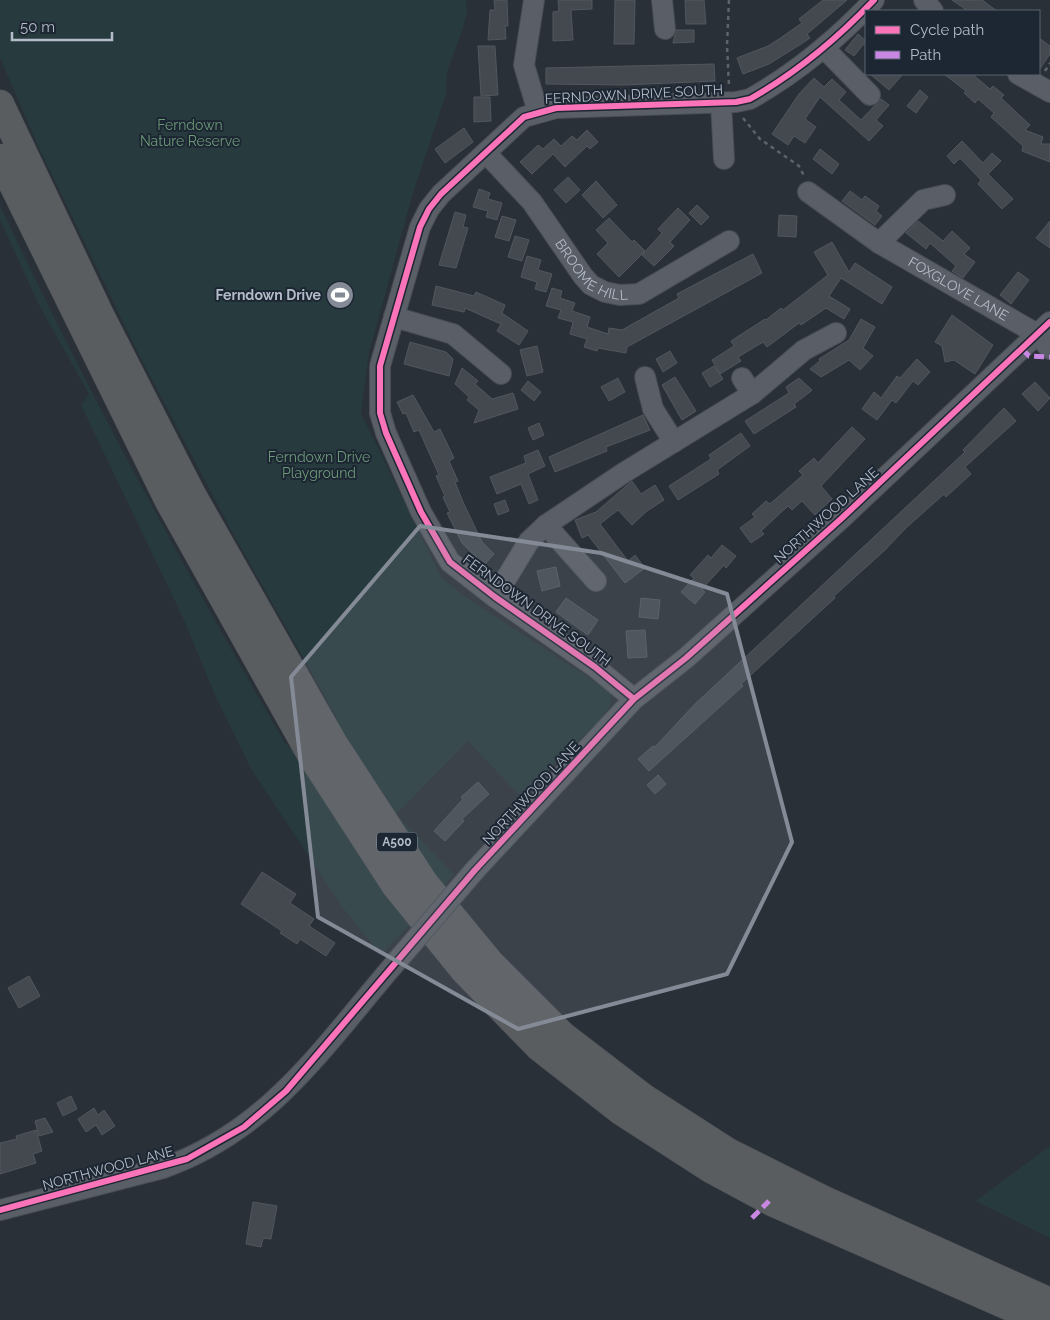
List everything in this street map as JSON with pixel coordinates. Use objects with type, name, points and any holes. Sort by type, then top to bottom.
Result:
[{"type":"highway","name":"A500","points":[[0,104],[99,313],[197,504],[339,751],[424,883],[490,963],[562,1034],[644,1098],[728,1152],[824,1200],[1050,1302]]},
{"type":"highway","name":"A500","points":[[0,158],[170,503],[308,749],[396,886],[464,970],[539,1047],[621,1111],[712,1169],[774,1203],[1040,1320]]},
{"type":"street","points":[[534,0],[524,64],[538,112]]},
{"type":"street","points":[[662,0],[665,29]]},
{"type":"street","points":[[724,159],[728,102],[750,99],[762,92],[824,48],[856,20],[874,0]]},
{"type":"street","points":[[924,0],[932,10]]},
{"type":"street","points":[[824,48],[870,95]]},
{"type":"street","points":[[1020,75],[1050,92]]},
{"type":"street","name":"FERNDOWN DRIVE SOUTH","points":[[634,700],[595,667],[495,597],[450,562],[421,512],[386,433],[380,413],[380,366],[420,227],[429,209],[441,194],[524,117],[556,108],[728,102]]},
{"type":"street","name":"BROOME HILL","points":[[486,153],[532,202],[583,276],[591,285],[605,292],[620,295],[639,294],[729,241]]},
{"type":"street","name":"FOXGLOVE LANE","points":[[808,192],[878,244],[1046,335]]},
{"type":"street","points":[[878,244],[923,200],[945,195]]},
{"type":"street","points":[[394,317],[453,334],[495,361]]},
{"type":"street","points":[[495,597],[529,541],[546,525],[674,442],[747,386],[808,347],[836,333]]},
{"type":"street","name":"NORTHWOOD LANE","points":[[0,1210],[163,1168],[187,1159],[244,1126],[286,1092],[475,870],[634,700],[686,658],[1046,335]]},
{"type":"street","points":[[645,377],[653,409],[674,442]]},
{"type":"street","points":[[546,525],[596,581]]},
{"type":"path","points":[[729,0],[728,76],[730,91],[728,102],[760,139],[799,166],[803,171],[808,192]]},
{"type":"highlighted area","points":[[420,526],[601,553],[727,594],[792,842],[727,974],[518,1029],[318,917],[291,677]]},
{"type":"green space","points":[[0,0],[466,0],[467,11],[463,28],[447,72],[446,94],[412,196],[369,353],[361,413],[441,577],[461,594],[612,693],[609,707],[601,719],[520,796],[468,741],[396,814],[454,875],[441,890],[339,736],[337,718],[230,528],[139,355],[40,150],[0,58]]},
{"type":"green space","points":[[0,205],[66,342],[136,477],[247,677],[285,743],[302,758],[410,924],[381,955],[343,908],[251,769],[215,695],[184,620],[81,405],[89,394],[39,305],[0,220]]},
{"type":"green space","points":[[1050,1146],[1050,1238],[976,1201]]},
{"type":"building","points":[[494,0],[507,0],[508,26],[505,26],[506,39],[488,40],[490,10],[495,10]]},
{"type":"building","points":[[558,0],[592,0],[592,9],[571,10],[573,40],[553,41],[553,12],[559,11]]},
{"type":"building","points":[[615,0],[635,0],[634,44],[614,44]]},
{"type":"building","points":[[685,0],[704,0],[706,24],[686,24]]},
{"type":"building","points":[[823,0],[847,0],[807,34],[810,38],[769,64],[743,74],[737,58],[768,46],[779,39],[802,23],[799,19]]},
{"type":"building","points":[[952,0],[982,0],[996,10],[967,10]]},
{"type":"building","points":[[676,30],[694,30],[694,42],[673,43]]},
{"type":"building","points":[[858,34],[865,40],[854,56],[845,50]]},
{"type":"building","points":[[1040,39],[1050,46],[1050,54],[1040,69]]},
{"type":"building","points":[[478,46],[495,46],[498,95],[481,96]]},
{"type":"building","points":[[714,64],[715,81],[624,85],[546,84],[546,68]]},
{"type":"building","points":[[871,75],[902,75],[889,90]]},
{"type":"building","points":[[945,75],[973,75],[990,89],[993,86],[1004,95],[1001,98],[1030,125],[1025,130],[1043,137],[1041,144],[1050,144],[1050,162],[1022,151],[1023,146],[991,117],[994,113],[978,99],[975,103],[964,93],[966,91]]},
{"type":"building","points":[[814,78],[824,87],[832,79],[846,92],[839,100],[861,120],[881,99],[889,105],[876,120],[883,126],[869,141],[820,97],[805,119],[816,127],[805,143],[794,136],[788,145],[772,134],[799,94]]},
{"type":"building","points":[[920,90],[928,97],[916,113],[907,106]]},
{"type":"building","points":[[474,97],[490,97],[491,121],[474,122]]},
{"type":"building","points":[[464,128],[473,142],[445,163],[435,149]]},
{"type":"building","points":[[587,130],[598,142],[590,149],[587,146],[565,167],[553,154],[532,174],[520,162],[538,145],[543,149],[554,139],[561,146],[572,136],[577,140]]},
{"type":"building","points":[[962,141],[983,163],[992,153],[1001,161],[988,174],[1013,199],[1002,209],[978,184],[981,180],[960,158],[954,164],[947,156]]},
{"type":"building","points":[[820,149],[839,164],[832,174],[813,159]]},
{"type":"building","points":[[568,177],[580,190],[566,203],[554,190]]},
{"type":"building","points":[[596,181],[617,205],[603,218],[582,195]]},
{"type":"building","points":[[479,189],[490,193],[488,199],[502,203],[497,220],[486,217],[488,211],[473,207]]},
{"type":"building","points":[[850,191],[862,200],[865,196],[879,206],[876,211],[882,216],[875,225],[842,201]]},
{"type":"building","points":[[697,205],[709,217],[701,225],[689,213]]},
{"type":"building","points":[[678,208],[690,220],[670,242],[674,246],[654,266],[642,255],[662,233],[658,229]]},
{"type":"building","points":[[455,212],[466,215],[463,227],[468,228],[456,268],[439,265]]},
{"type":"building","points":[[779,215],[797,216],[796,237],[778,236]]},
{"type":"building","points":[[502,216],[516,220],[509,241],[495,237]]},
{"type":"building","points":[[609,218],[632,242],[634,240],[645,251],[619,277],[597,254],[608,243],[596,230]]},
{"type":"building","points":[[918,221],[943,241],[952,231],[970,248],[964,254],[975,262],[963,278],[952,271],[956,266],[930,243],[926,249],[906,233]]},
{"type":"building","points":[[1050,221],[1050,248],[1036,238]]},
{"type":"building","points":[[515,236],[529,240],[522,261],[508,257]]},
{"type":"building","points":[[832,242],[849,272],[855,263],[892,287],[882,304],[841,278],[829,296],[850,309],[844,319],[826,308],[801,325],[799,323],[767,347],[763,342],[738,357],[741,361],[720,374],[712,360],[734,346],[731,341],[766,320],[781,308],[783,310],[828,275],[814,252]]},
{"type":"building","points":[[753,254],[762,273],[627,347],[626,353],[598,348],[597,351],[584,347],[587,339],[570,334],[573,322],[558,318],[561,310],[546,306],[552,288],[562,291],[560,298],[575,303],[572,311],[590,317],[587,327],[608,334],[609,328],[622,330],[679,298],[677,294]]},
{"type":"building","points":[[527,256],[541,260],[538,270],[552,274],[546,292],[535,289],[537,282],[521,277]]},
{"type":"building","points":[[1018,272],[1029,280],[1011,304],[1000,295]]},
{"type":"building","points":[[436,286],[474,296],[476,292],[505,305],[502,313],[528,331],[519,345],[497,331],[501,324],[465,308],[464,312],[432,305]]},
{"type":"building","points":[[952,315],[993,345],[975,374],[954,360],[945,362],[942,346],[935,342]]},
{"type":"building","points":[[861,319],[875,327],[863,348],[873,356],[860,370],[849,360],[821,377],[810,369],[820,361],[819,359],[849,340]]},
{"type":"building","points":[[410,342],[446,352],[453,359],[449,376],[404,364]]},
{"type":"building","points":[[537,346],[543,372],[527,376],[520,350]]},
{"type":"building","points":[[670,351],[677,363],[663,372],[656,359]]},
{"type":"building","points":[[917,359],[930,372],[918,385],[913,381],[896,403],[892,400],[877,420],[862,409],[874,392],[881,398],[897,376],[900,378]]},
{"type":"building","points":[[714,366],[723,379],[710,387],[702,373]]},
{"type":"building","points":[[462,368],[478,381],[475,384],[492,399],[513,393],[518,409],[474,423],[479,410],[467,400],[469,397],[455,384]]},
{"type":"building","points":[[675,377],[696,411],[682,420],[662,385]]},
{"type":"building","points":[[618,378],[625,392],[609,401],[601,387]]},
{"type":"building","points":[[799,378],[812,390],[794,404],[796,407],[754,434],[745,421],[789,393],[786,387]]},
{"type":"building","points":[[528,381],[541,392],[534,401],[521,390]]},
{"type":"building","points":[[1035,382],[1050,398],[1038,411],[1022,394]]},
{"type":"building","points":[[413,395],[434,432],[440,429],[454,458],[449,461],[458,481],[455,482],[463,502],[482,542],[494,554],[484,565],[462,543],[447,513],[450,512],[436,476],[439,475],[419,430],[414,432],[406,413],[403,414],[397,402]]},
{"type":"building","points":[[1004,408],[1016,421],[965,467],[971,474],[946,497],[944,494],[906,528],[884,551],[834,596],[835,598],[741,684],[743,686],[649,771],[638,759],[653,746],[655,747],[694,705],[965,452],[963,450]]},
{"type":"building","points":[[643,415],[650,430],[606,447],[607,451],[555,472],[549,457]]},
{"type":"building","points":[[539,423],[544,435],[533,440],[528,428]]},
{"type":"building","points":[[852,427],[865,439],[821,486],[832,499],[815,515],[802,501],[792,510],[788,506],[761,531],[764,534],[751,543],[740,528],[755,517],[752,514],[766,501],[770,504],[803,475],[799,471],[814,458],[818,463]]},
{"type":"building","points":[[741,433],[750,446],[717,470],[719,474],[678,500],[669,486],[711,459],[709,455]]},
{"type":"building","points":[[538,450],[545,466],[528,474],[538,500],[529,504],[521,484],[497,494],[490,477],[526,463],[524,456]]},
{"type":"building","points":[[632,481],[641,494],[655,485],[664,500],[647,511],[632,525],[618,510],[600,524],[628,561],[635,555],[645,568],[625,583],[588,535],[582,538],[575,520],[596,512]]},
{"type":"building","points":[[505,500],[509,511],[498,515],[494,504]]},
{"type":"building","points":[[722,545],[736,556],[726,568],[724,565],[702,589],[705,592],[695,604],[681,592],[694,578],[690,575],[708,555],[711,558]]},
{"type":"building","points":[[556,567],[560,586],[542,591],[537,571]]},
{"type":"building","points":[[566,598],[598,620],[588,635],[556,612]]},
{"type":"building","points":[[641,598],[660,600],[658,619],[639,617]]},
{"type":"building","points":[[645,630],[647,657],[628,658],[626,631]]},
{"type":"building","points":[[658,775],[666,784],[655,794],[647,785]]},
{"type":"building","points":[[478,782],[489,794],[462,819],[464,821],[445,841],[434,831],[463,799],[461,797]]},
{"type":"building","points":[[262,872],[296,894],[290,903],[314,919],[309,926],[335,943],[326,956],[300,939],[297,944],[280,933],[282,931],[241,904]]},
{"type":"building","points":[[29,976],[40,996],[19,1008],[8,988]]},
{"type":"building","points":[[71,1096],[77,1109],[63,1116],[57,1103]]},
{"type":"building","points":[[94,1108],[98,1115],[104,1110],[115,1126],[102,1135],[96,1125],[86,1132],[78,1119]]},
{"type":"building","points":[[45,1118],[53,1132],[39,1136],[35,1121]]},
{"type":"building","points":[[36,1130],[42,1151],[33,1154],[36,1163],[0,1174],[0,1143],[17,1139],[16,1136]]},
{"type":"building","points":[[253,1202],[277,1206],[271,1239],[263,1238],[261,1247],[246,1244]]},
{"type":"marked path","points":[[1022,349],[1029,356],[1050,357]]},
{"type":"marked path","points":[[752,1218],[769,1201]]},
{"type":"cycle path","points":[[634,699],[595,667],[495,597],[450,562],[421,512],[386,433],[380,413],[380,366],[420,227],[429,209],[441,194],[524,117],[556,108],[736,102],[750,99],[784,78],[816,54],[874,0]]},
{"type":"cycle path","points":[[0,1210],[187,1159],[244,1127],[286,1091],[475,870],[634,699],[686,658],[842,518],[1050,322]]},
{"type":"place","name":"Ferndown Drive","points":[[340,295]]},
{"type":"park label","name":"Ferndown Nature Reserve","points":[[190,134]]},
{"type":"park label","name":"Ferndown Drive Playground","points":[[319,466]]}]
